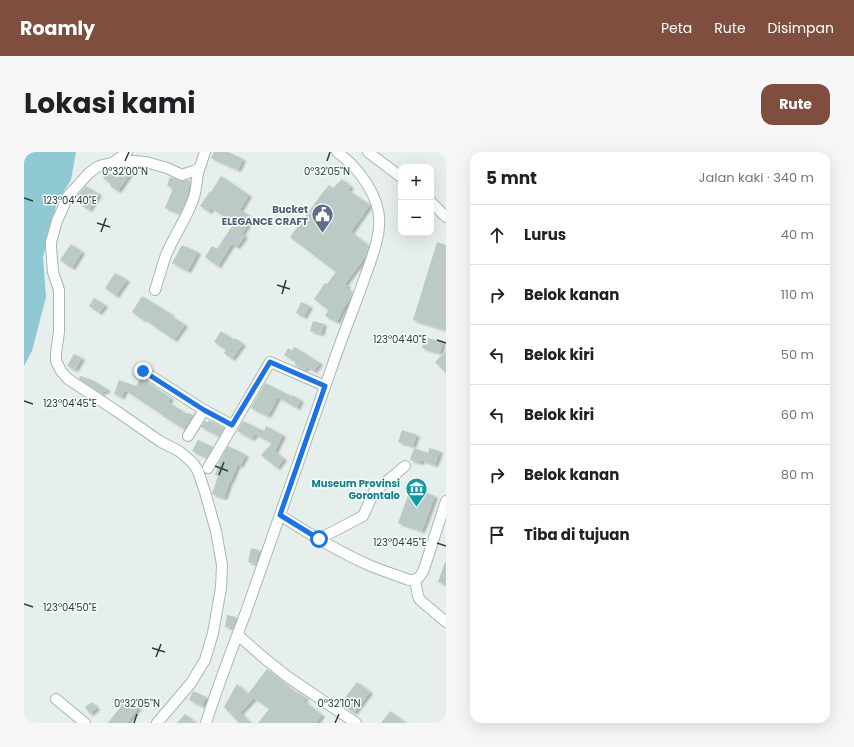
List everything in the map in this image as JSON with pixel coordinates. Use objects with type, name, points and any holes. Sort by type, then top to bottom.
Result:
[{"type":"street","points":[[113,163],[127,152]]},
{"type":"street","points":[[155,290],[166,255],[185,218],[196,192],[199,169],[205,152]]},
{"type":"street","points":[[206,723],[325,386],[372,258],[380,227],[376,200],[350,156],[337,152]]},
{"type":"street","points":[[368,152],[398,175]]},
{"type":"street","points":[[157,723],[191,683],[205,660],[213,633],[221,588],[222,566],[216,531],[198,471],[193,463],[179,451],[161,442],[68,379],[61,371],[56,361],[60,306],[59,290],[53,272],[51,242],[57,220],[68,196],[89,173],[103,164],[133,161],[146,162],[167,168],[182,176],[199,169]]},
{"type":"street","points":[[434,205],[446,217]]},
{"type":"street","points":[[208,468],[270,362],[325,386]]},
{"type":"street","points":[[143,371],[204,410],[232,425]]},
{"type":"street","points":[[188,436],[204,410]]},
{"type":"street","points":[[319,539],[363,516],[374,492],[405,466]]},
{"type":"street","points":[[280,515],[332,547],[372,566],[408,580],[415,580],[424,569],[446,501]]},
{"type":"street","points":[[415,580],[420,600],[446,622]]},
{"type":"street","points":[[238,635],[288,677],[356,723]]},
{"type":"street","points":[[56,699],[85,723]]},
{"type":"water","points":[[24,152],[76,152],[71,180],[57,202],[43,257],[46,297],[32,351],[24,366]]},
{"type":"building","points":[[214,152],[228,152],[243,159],[238,170],[211,158]]},
{"type":"building","points":[[123,168],[133,169],[118,191],[110,186],[111,184],[103,178],[107,172],[117,178]]},
{"type":"building","points":[[221,176],[249,195],[240,210],[252,217],[242,234],[245,236],[237,247],[232,244],[218,266],[205,257],[212,246],[217,249],[234,223],[211,208],[209,212],[200,206]]},
{"type":"building","points":[[170,177],[180,181],[190,181],[187,197],[180,214],[165,208],[173,188],[167,186]]},
{"type":"building","name":"Bucket ELEGANCE CRAFT","points":[[342,179],[351,187],[348,190],[370,205],[351,232],[369,246],[366,256],[345,284],[348,286],[346,288],[353,292],[337,322],[325,316],[328,310],[314,299],[325,283],[327,284],[336,272],[290,237],[329,185],[333,188]]},
{"type":"building","points":[[86,186],[99,194],[89,210],[76,201],[78,198],[77,196]]},
{"type":"building","points":[[437,242],[446,245],[446,330],[413,320]]},
{"type":"building","points":[[71,244],[82,252],[72,268],[60,260]]},
{"type":"building","points":[[182,245],[198,252],[188,271],[172,263]]},
{"type":"building","points":[[115,273],[127,280],[116,296],[105,288]]},
{"type":"building","points":[[142,296],[171,314],[170,315],[185,325],[174,340],[132,312]]},
{"type":"building","points":[[94,298],[105,305],[99,313],[89,306]]},
{"type":"building","points":[[301,302],[310,306],[304,317],[296,313]]},
{"type":"building","points":[[313,321],[324,324],[321,334],[310,331]]},
{"type":"building","points":[[221,331],[243,344],[232,359],[224,353],[226,350],[214,342]]},
{"type":"building","points":[[424,337],[443,342],[440,353],[422,348]]},
{"type":"building","points":[[294,347],[320,363],[314,371],[307,367],[305,370],[300,368],[294,364],[296,362],[284,355],[288,348],[292,351]]},
{"type":"building","points":[[446,351],[446,373],[435,362]]},
{"type":"building","points":[[74,354],[82,358],[75,370],[67,366]]},
{"type":"building","points":[[80,376],[92,380],[107,389],[106,392],[103,391],[102,394],[79,379]]},
{"type":"building","points":[[141,378],[171,398],[168,402],[187,414],[193,415],[184,429],[125,390],[122,397],[114,394],[119,380],[136,386]]},
{"type":"building","points":[[265,383],[301,400],[297,408],[278,397],[268,416],[251,408]]},
{"type":"building","points":[[209,420],[224,428],[219,436],[201,427],[205,421],[208,422]]},
{"type":"building","points":[[243,421],[264,431],[266,426],[283,435],[275,451],[284,459],[277,468],[261,455],[272,443],[255,434],[252,439],[237,431]]},
{"type":"building","points":[[402,430],[417,435],[413,446],[398,442]]},
{"type":"building","points":[[198,440],[213,447],[207,458],[192,451]]},
{"type":"building","points":[[228,446],[246,455],[240,466],[238,464],[224,498],[212,494],[218,476],[215,475],[218,464]]},
{"type":"building","points":[[414,448],[428,453],[429,448],[440,451],[435,465],[421,460],[421,463],[410,460]]},
{"type":"building","name":"Museum Provinsi Gorontalo","points":[[411,487],[435,496],[422,531],[398,523]]},
{"type":"building","points":[[251,548],[259,550],[256,564],[248,562]]},
{"type":"building","points":[[446,562],[446,585],[438,582]]},
{"type":"building","points":[[227,615],[236,617],[233,628],[225,627]]},
{"type":"building","points":[[267,669],[297,693],[298,692],[306,698],[304,701],[322,715],[316,723],[258,723],[269,709],[254,698],[240,713],[251,723],[239,723],[224,707],[237,684],[248,694]]},
{"type":"building","points":[[357,682],[370,692],[354,713],[341,703]]},
{"type":"building","points":[[193,691],[206,697],[202,706],[189,700]]},
{"type":"building","points":[[127,698],[139,707],[127,723],[108,723]]},
{"type":"building","points":[[92,702],[97,708],[90,714],[85,707]]},
{"type":"building","points":[[390,711],[406,723],[381,723]]},
{"type":"building","points":[[185,714],[196,723],[177,723]]},
{"type":"place","name":"Bucket ELEGANCE CRAFT","points":[[323,234]]},
{"type":"place","name":"Museum Provinsi Gorontalo","points":[[416,508]]},
{"type":"route","points":[[143,371],[204,410],[232,425],[270,362],[325,386],[280,515],[319,539]]}]
